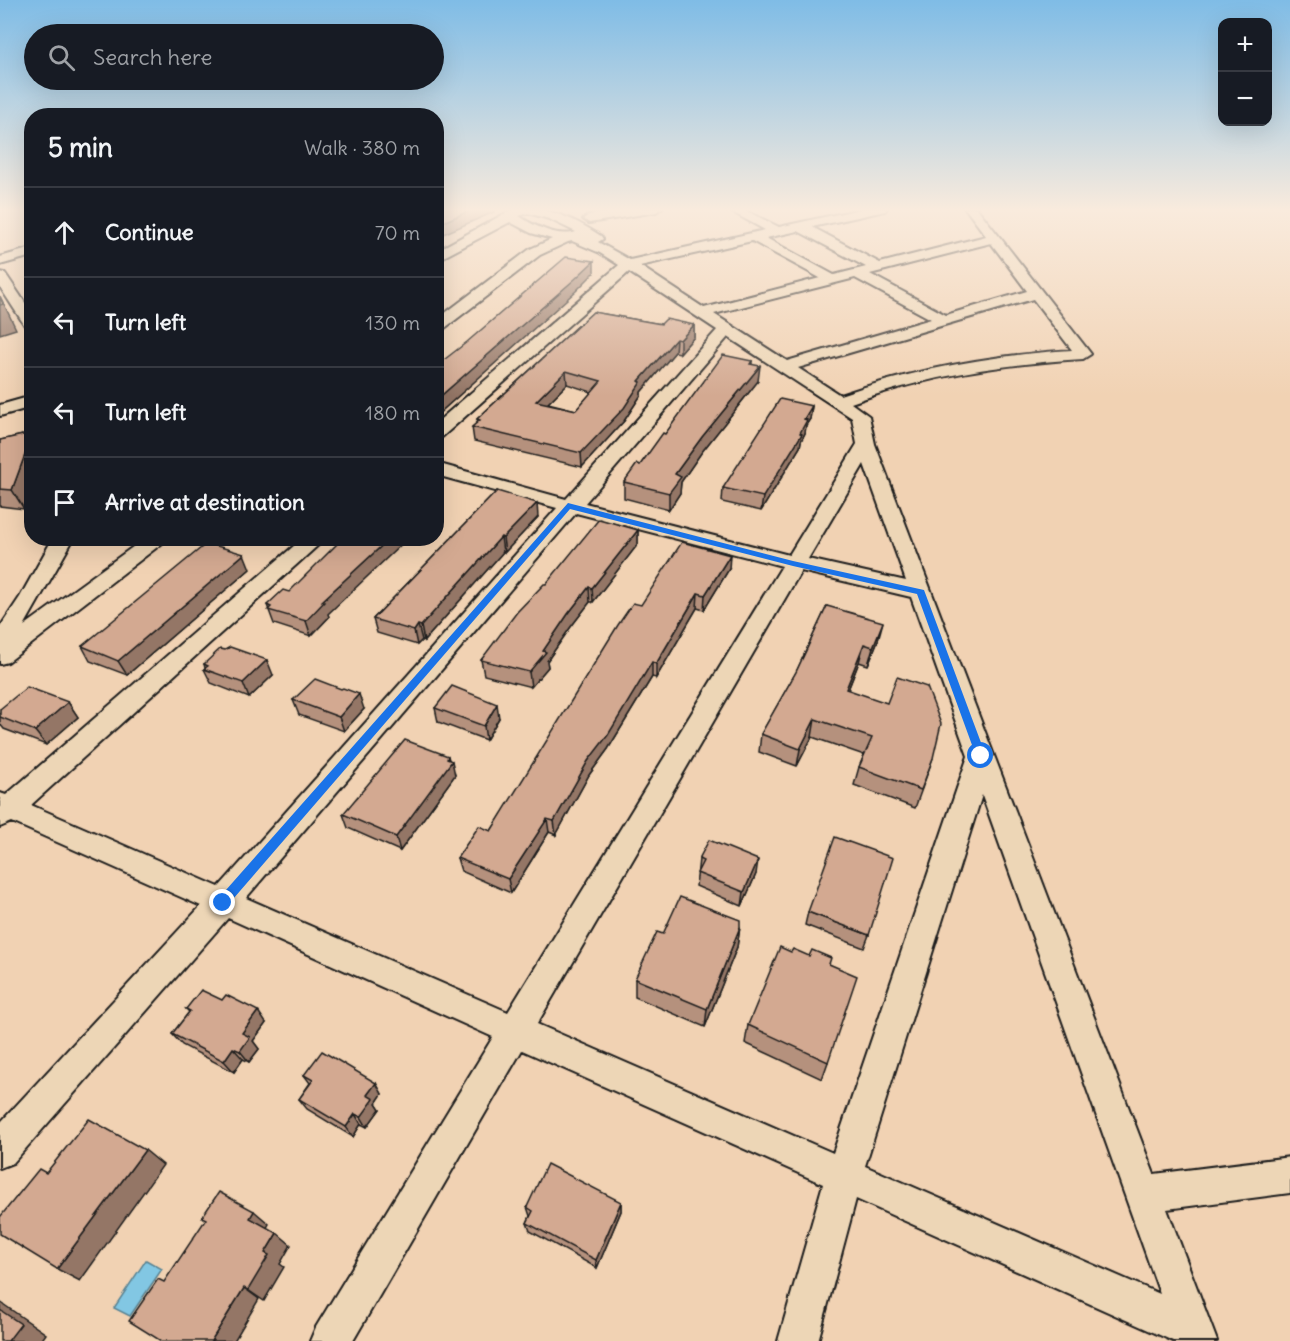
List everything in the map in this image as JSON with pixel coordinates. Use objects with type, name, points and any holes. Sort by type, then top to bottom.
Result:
[{"type":"street","points":[[444,322],[511,271]]},
{"type":"street","points":[[444,426],[622,271]]},
{"type":"street","points":[[636,271],[860,416],[866,444],[1195,1335]]},
{"type":"street","points":[[816,271],[832,279]]},
{"type":"street","points":[[701,313],[867,271]]},
{"type":"street","points":[[837,402],[896,382],[963,366],[1083,354],[1019,271]]},
{"type":"street","points":[[856,273],[944,320]]},
{"type":"street","points":[[0,276],[24,314]]},
{"type":"street","points":[[784,367],[1037,294]]},
{"type":"street","points":[[0,1150],[223,903],[568,506],[726,329]]},
{"type":"street","points":[[0,411],[24,403]]},
{"type":"street","points":[[330,1341],[866,444]]},
{"type":"street","points":[[444,471],[793,564],[921,592]]},
{"type":"street","points":[[0,645],[30,600],[60,546]]},
{"type":"street","points":[[0,656],[148,546]]},
{"type":"street","points":[[307,546],[3,809],[223,903],[1195,1335]]},
{"type":"street","points":[[798,1341],[843,1177],[981,756]]},
{"type":"street","points":[[1142,1194],[1290,1175]]},
{"type":"water","points":[[146,1260],[162,1269],[130,1316],[114,1308]]},
{"type":"building","points":[[550,271],[584,271],[444,393],[444,360]]},
{"type":"building","points":[[593,312],[661,324],[666,319],[694,325],[680,340],[676,339],[639,381],[641,382],[624,408],[581,453],[472,427],[480,420],[477,419]],"holes":[[[566,371],[601,381],[576,410],[536,401]]]},
{"type":"building","points":[[723,355],[752,361],[750,364],[760,366],[675,474],[681,477],[669,493],[624,482],[637,464],[640,465],[663,433],[665,434]]},
{"type":"building","points":[[780,399],[812,406],[804,419],[807,420],[800,433],[802,434],[763,497],[723,488]]},
{"type":"building","points":[[24,435],[24,457],[12,490],[0,489],[0,440]]},
{"type":"building","points":[[497,491],[537,503],[503,538],[501,537],[414,631],[373,619]]},
{"type":"building","points":[[599,519],[638,530],[568,614],[543,651],[546,652],[529,672],[481,660],[517,612],[546,584]]},
{"type":"building","points":[[682,542],[730,555],[705,595],[698,593],[656,664],[652,662],[608,735],[588,761],[554,821],[547,819],[508,879],[457,858],[479,826],[491,831],[618,625],[633,603],[641,605]]},
{"type":"building","points":[[203,546],[217,546],[244,554],[118,661],[82,646]]},
{"type":"building","points":[[335,546],[381,546],[322,601],[324,602],[306,621],[268,610],[271,607],[267,605],[283,590],[289,592]]},
{"type":"building","points":[[827,606],[883,622],[873,647],[864,644],[846,689],[887,703],[897,677],[927,687],[941,724],[933,758],[921,790],[859,767],[872,738],[815,719],[800,749],[761,734],[796,672]]},
{"type":"building","points":[[230,647],[267,660],[243,683],[204,669],[208,666],[204,664],[220,649],[225,650]]},
{"type":"building","points":[[315,679],[359,694],[339,717],[293,700]]},
{"type":"building","points":[[452,686],[497,704],[484,726],[435,708]]},
{"type":"building","points":[[27,687],[68,702],[35,731],[0,717],[0,709]]},
{"type":"building","points":[[405,740],[448,756],[447,759],[452,761],[396,837],[343,814]]},
{"type":"building","points":[[835,837],[893,858],[869,935],[808,912]]},
{"type":"building","points":[[709,840],[758,860],[744,892],[697,873],[703,861],[699,859]]},
{"type":"building","points":[[680,897],[740,920],[740,927],[707,1009],[635,979],[657,932],[663,934]]},
{"type":"building","points":[[780,947],[791,952],[793,949],[809,956],[812,950],[831,958],[829,964],[857,976],[828,1062],[748,1025]]},
{"type":"building","points":[[201,990],[222,1000],[226,995],[258,1011],[242,1033],[250,1037],[240,1051],[233,1048],[224,1061],[172,1034],[190,1011],[186,1009]]},
{"type":"building","points":[[322,1051],[376,1083],[367,1095],[374,1099],[361,1117],[355,1114],[346,1127],[299,1099],[313,1080],[304,1075]]},
{"type":"building","points":[[89,1119],[145,1150],[57,1269],[0,1234],[0,1217],[39,1169],[46,1173]]},
{"type":"building","points":[[547,1164],[621,1202],[596,1260],[527,1223],[533,1211],[527,1207]]},
{"type":"building","points":[[219,1192],[254,1211],[250,1218],[277,1233],[265,1253],[269,1255],[248,1290],[244,1288],[211,1341],[161,1341],[129,1321],[158,1279],[164,1282],[206,1219],[202,1217]]},
{"type":"building","points":[[0,1310],[21,1324],[8,1341],[0,1341]]},
{"type":"route","points":[[223,903],[568,506],[793,564],[921,592],[981,756]]}]
